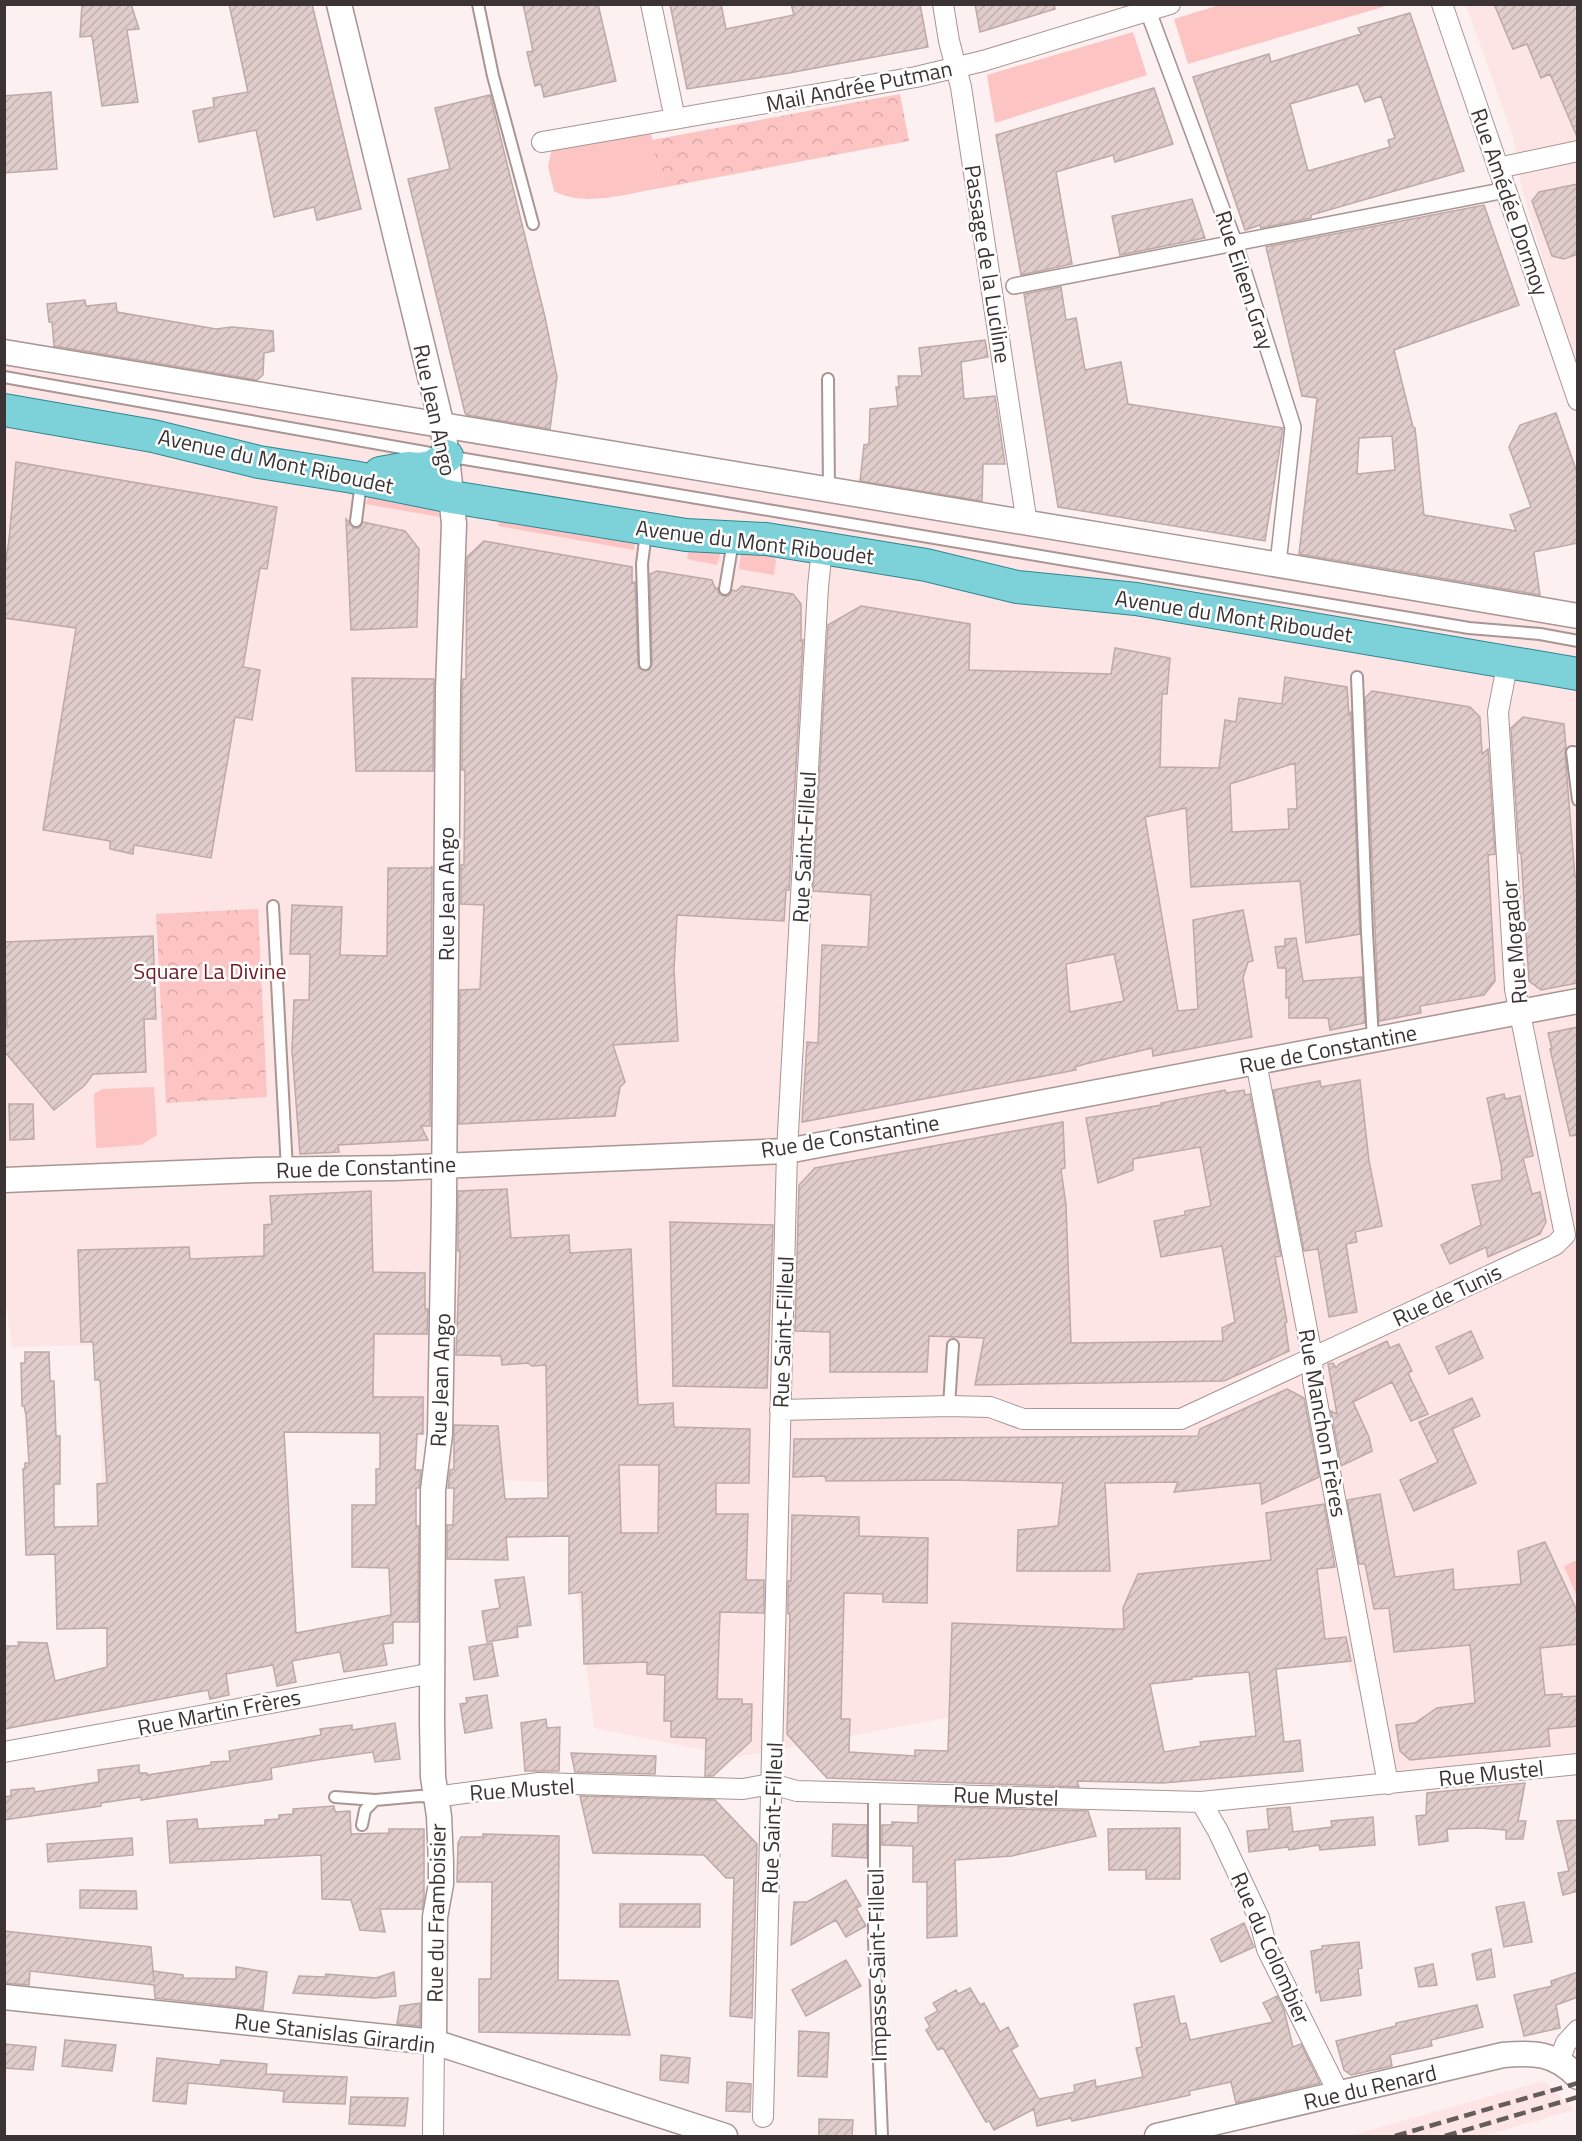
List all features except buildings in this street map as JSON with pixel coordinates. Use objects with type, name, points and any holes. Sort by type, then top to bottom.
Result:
[{"type":"main road","name":"Avenue du Mont Riboudet","points":[[4,410],[153,436],[258,462],[357,478],[452,497],[686,535],[766,539],[926,565],[1017,587],[1136,599],[1578,674]]},
{"type":"main road","points":[[357,478],[408,468],[421,469],[434,466],[445,441]]},
{"type":"street","name":"Rue Jean Ango","points":[[339,4],[445,441],[452,497],[454,543],[448,690],[440,1434],[433,1490],[432,1721],[435,1797]]},
{"type":"street","points":[[651,4],[675,119]]},
{"type":"street","name":"Passage de la Luciline","points":[[943,4],[961,87],[1027,524]]},
{"type":"street","name":"Mail Andrée Putman","points":[[542,142],[916,77],[983,61],[1148,8],[1170,4]]},
{"type":"street","name":"Rue Amédée Dormoy","points":[[1442,4],[1578,400]]},
{"type":"street","name":"Rue Eileen Gray","points":[[1148,8],[1234,242],[1293,427],[1278,564]]},
{"type":"street","points":[[1498,168],[1578,151]]},
{"type":"street","points":[[1014,286],[1506,189]]},
{"type":"street","points":[[4,352],[445,441],[829,491],[1278,564],[1578,616]]},
{"type":"street","name":"Rue Saint-Filleul","points":[[763,2117],[786,1197],[818,587],[822,548]]},
{"type":"street","name":"Rue Mogador","points":[[1508,661],[1498,712],[1515,989],[1563,1220]]},
{"type":"street","name":"Rue de Constantine","points":[[4,1180],[788,1151],[1578,1001]]},
{"type":"street","name":"Rue Manchon Frères","points":[[1256,1062],[1312,1356],[1313,1380],[1388,1784]]},
{"type":"street","name":"Rue de Tunis","points":[[1312,1356],[1327,1352],[1555,1245],[1565,1235],[1563,1220]]},
{"type":"street","points":[[780,1410],[949,1406],[990,1407],[1023,1419],[1181,1419],[1312,1356]]},
{"type":"street","name":"Rue Martin Frères","points":[[4,1752],[433,1673]]},
{"type":"street","name":"Rue Mustel","points":[[435,1797],[539,1783],[743,1789],[771,1784],[797,1791],[1202,1802],[1578,1764]]},
{"type":"street","name":"Rue du Framboisier","points":[[433,2136],[435,1917],[441,1874],[439,1816],[435,1797]]},
{"type":"street","name":"Rue du Colombier","points":[[1202,1802],[1260,1918],[1267,1949],[1339,2094]]},
{"type":"street","name":"Rue Stanislas Girardin","points":[[4,1997],[434,2042],[725,2136]]},
{"type":"street","points":[[1559,2061],[1566,2043],[1578,2030]]},
{"type":"street","name":"Rue du Renard","points":[[1157,2136],[1503,2055],[1527,2052],[1543,2055],[1559,2061],[1578,2077]]},
{"type":"lane","points":[[478,4],[494,76],[533,224]]},
{"type":"lane","points":[[4,377],[445,441],[1469,628],[1540,634],[1578,641]]},
{"type":"lane","points":[[828,379],[829,491]]},
{"type":"lane","points":[[356,521],[357,478]]},
{"type":"lane","points":[[645,663],[642,564],[647,529]]},
{"type":"lane","points":[[725,589],[733,538]]},
{"type":"lane","points":[[1357,677],[1373,1040]]},
{"type":"lane","points":[[1578,753],[1572,752],[1578,800]]},
{"type":"lane","points":[[273,906],[287,1171]]},
{"type":"lane","points":[[949,1406],[953,1345]]},
{"type":"lane","name":"Impasse Saint-Filleul","points":[[874,1793],[874,1940],[882,2136]]},
{"type":"lane","points":[[335,1797],[375,1800],[435,1797]]},
{"type":"lane","points":[[362,1825],[365,1810],[375,1800]]},
{"type":"shaded area","points":[[1466,5],[1577,5],[1577,374],[1522,189],[1513,137]]},
{"type":"shaded area","points":[[4,352],[1577,616],[1577,1762],[1395,1786],[1347,1660],[1122,1685],[738,1757],[594,1728],[564,1483],[436,1477],[440,1434],[285,1432],[294,1602],[107,1664],[98,1345],[12,1347],[5,1298]]},
{"type":"shaded area","points":[[1544,2081],[1574,2110],[1484,2136],[1349,2136]]},
{"type":"green space","points":[[1223,4],[1390,5],[1188,64],[1174,19]]},
{"type":"green space","points":[[1133,32],[1147,75],[995,123],[987,75]]},
{"type":"green space","points":[[900,94],[909,141],[661,188],[652,140]]},
{"type":"green space","points":[[651,133],[661,188],[593,199],[566,196],[554,191],[548,166],[552,149]]},
{"type":"green space","points":[[368,497],[427,507],[438,512],[440,517],[366,504]]},
{"type":"green space","points":[[500,519],[635,542],[634,550],[498,526]]},
{"type":"green space","points":[[689,550],[721,552],[717,565],[687,559]]},
{"type":"green space","points":[[741,554],[774,556],[776,561],[774,575],[739,569]]},
{"type":"green space","name":"Square La Divine","points":[[258,909],[267,1097],[166,1103],[156,914]]},
{"type":"green space","points":[[154,1087],[157,1135],[141,1145],[96,1148],[94,1094],[102,1089]]},
{"type":"green space","points":[[1577,1560],[1577,1597],[1564,1566]]},
{"type":"railway","points":[[1395,2136],[1578,2083]]},
{"type":"railway","points":[[1445,2136],[1578,2097]]}]
